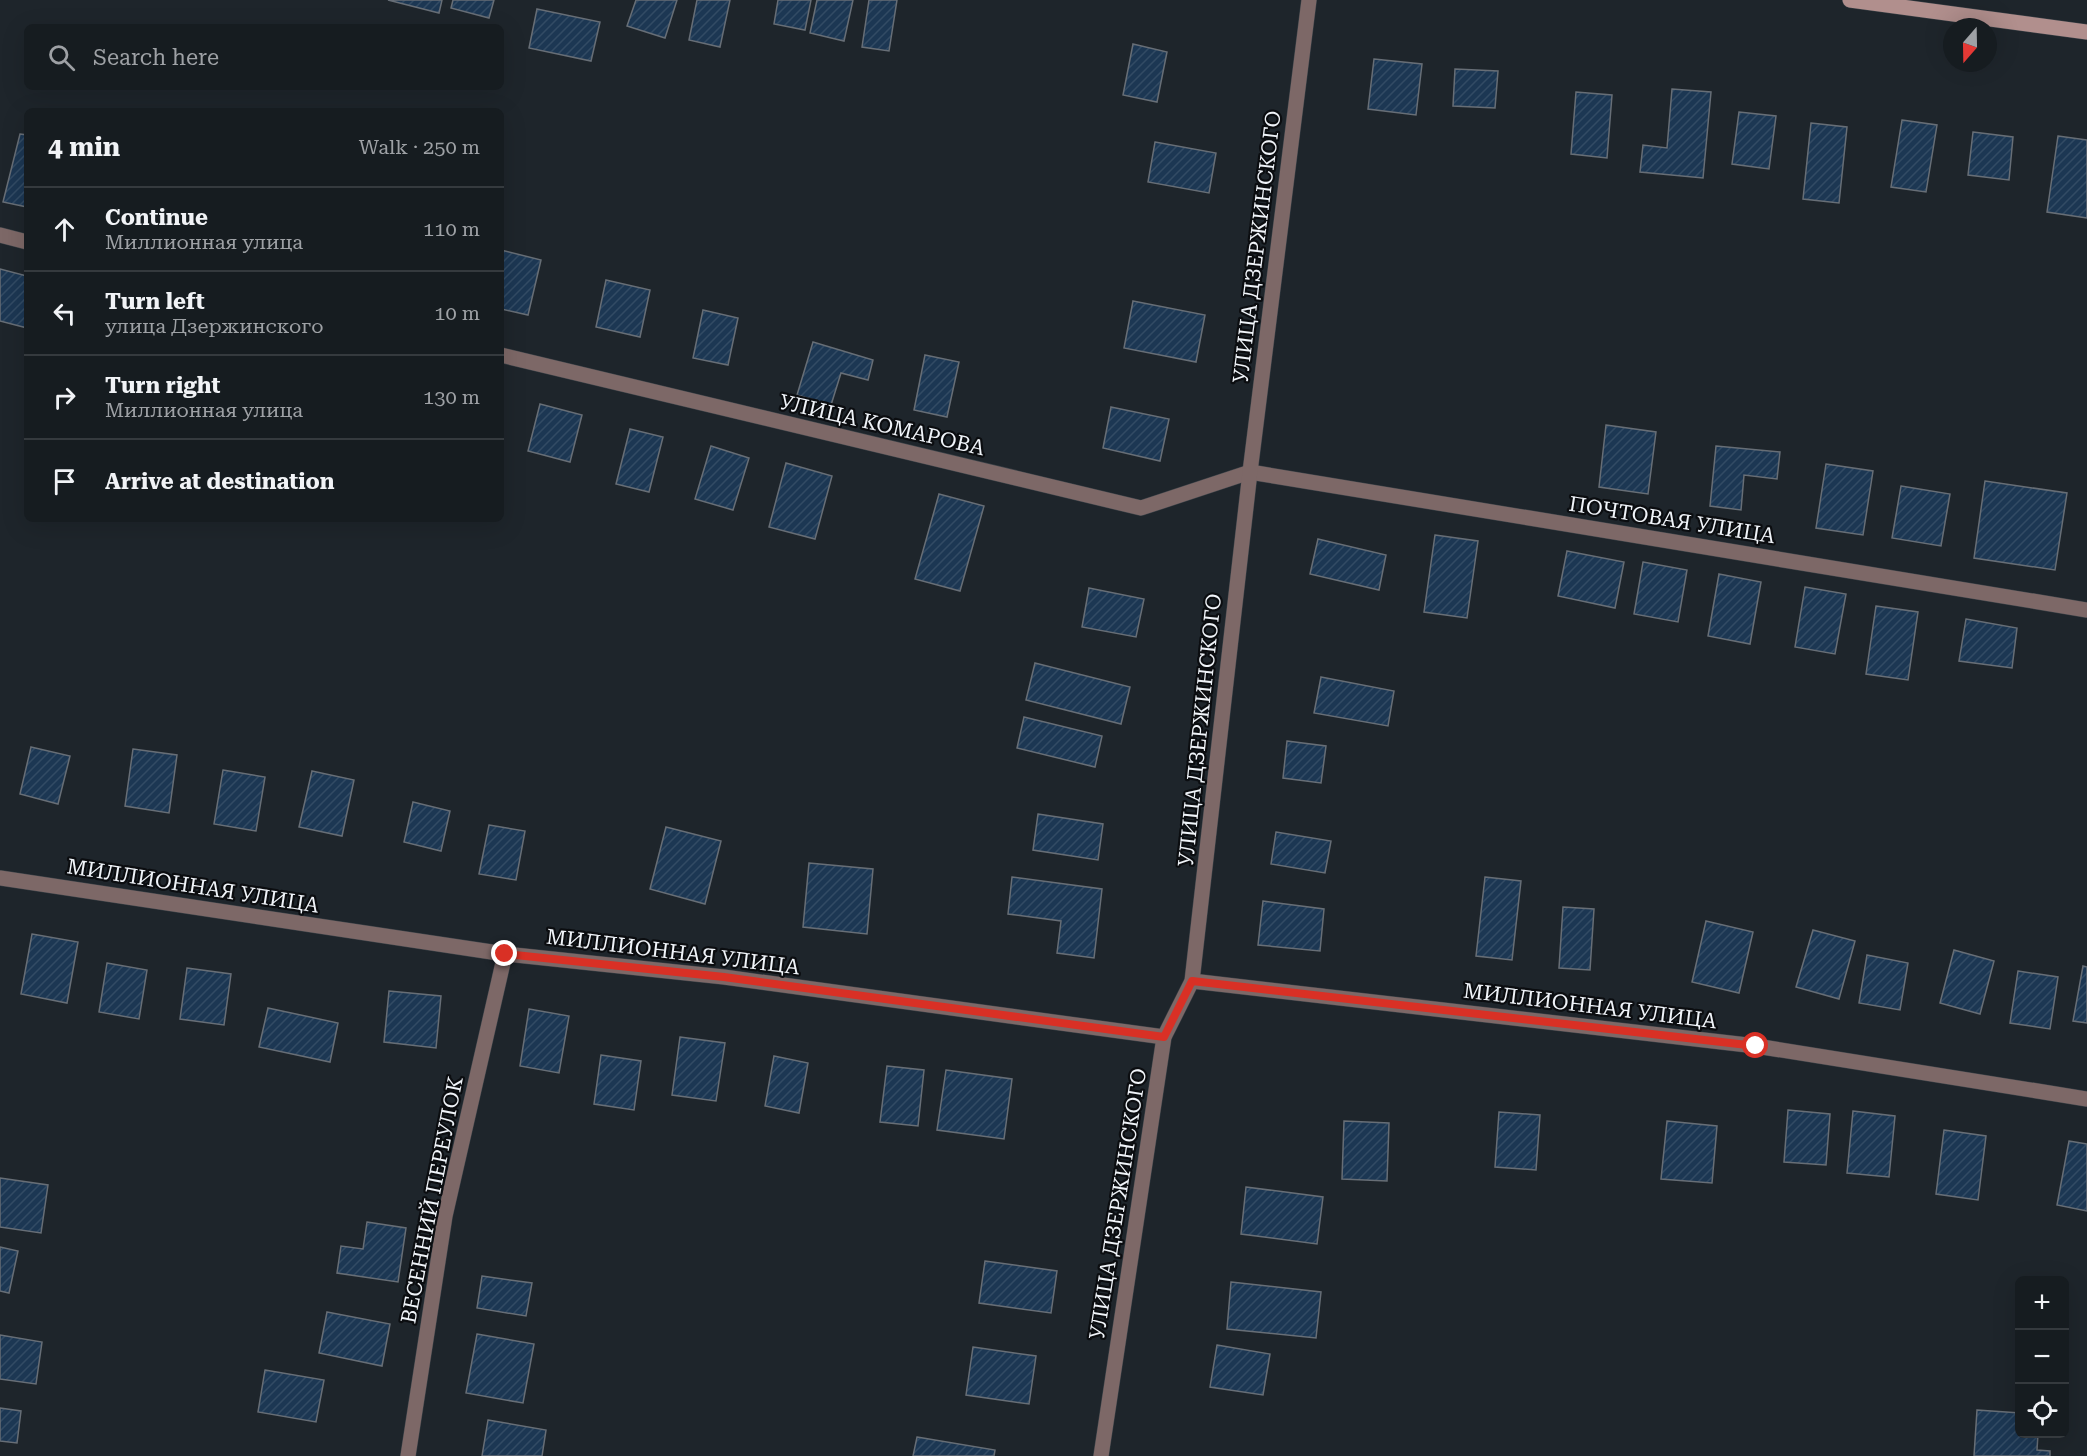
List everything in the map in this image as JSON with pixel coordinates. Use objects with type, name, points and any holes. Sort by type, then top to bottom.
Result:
[{"type":"main road","points":[[1850,0],[2087,32]]},
{"type":"street","name":"УЛИЦА ДЗЕРЖИНСКОГО","points":[[1101,1456],[1164,1037],[1192,981],[1250,472],[1309,0]]},
{"type":"street","points":[[0,235],[24,241]]},
{"type":"street","name":"УЛИЦА КОМАРОВА","points":[[504,356],[1142,508],[1250,472]]},
{"type":"street","name":"ПОЧТОВАЯ УЛИЦА","points":[[1250,472],[2087,610]]},
{"type":"street","name":"МИЛЛИОННАЯ УЛИЦА","points":[[1,883],[505,954],[724,977],[1164,1037]]},
{"type":"street","name":"ВЕСЕННИЙ ПЕРЕУЛОК","points":[[408,1456],[445,1216],[505,954]]},
{"type":"street","name":"МИЛЛИОННАЯ УЛИЦА","points":[[1192,981],[1756,1046],[2087,1099]]},
{"type":"building","points":[[388,0],[442,0],[439,13]]},
{"type":"building","points":[[453,0],[494,0],[489,18],[451,8]]},
{"type":"building","points":[[636,0],[677,0],[665,38],[627,26]]},
{"type":"building","points":[[697,0],[730,0],[720,47],[689,40]]},
{"type":"building","points":[[778,0],[811,0],[805,30],[774,24]]},
{"type":"building","points":[[817,0],[853,0],[844,41],[810,33]]},
{"type":"building","points":[[869,0],[897,0],[889,51],[862,47]]},
{"type":"building","points":[[537,9],[600,22],[591,61],[529,48]]},
{"type":"building","points":[[1133,44],[1167,52],[1157,102],[1123,95]]},
{"type":"building","points":[[1374,59],[1422,64],[1416,115],[1368,109]]},
{"type":"building","points":[[1455,69],[1498,71],[1495,108],[1453,106]]},
{"type":"building","points":[[1672,89],[1711,92],[1703,178],[1640,172],[1643,145],[1667,148]]},
{"type":"building","points":[[1576,92],[1612,95],[1607,158],[1571,154]]},
{"type":"building","points":[[1739,112],[1776,116],[1769,169],[1732,164]]},
{"type":"building","points":[[1902,120],[1937,125],[1926,192],[1891,187]]},
{"type":"building","points":[[1811,123],[1847,127],[1839,203],[1803,199]]},
{"type":"building","points":[[1973,132],[2013,137],[2009,180],[1968,175]]},
{"type":"building","points":[[20,134],[24,135],[24,206],[3,202]]},
{"type":"building","points":[[2058,136],[2087,140],[2087,218],[2047,212]]},
{"type":"building","points":[[1155,142],[1216,153],[1209,193],[1148,182]]},
{"type":"building","points":[[504,251],[541,260],[528,315],[504,310]]},
{"type":"building","points":[[0,269],[24,275],[24,327],[0,321]]},
{"type":"building","points":[[606,280],[650,290],[640,337],[596,327]]},
{"type":"building","points":[[1133,301],[1205,315],[1196,362],[1124,348]]},
{"type":"building","points":[[703,310],[738,318],[728,365],[693,358]]},
{"type":"building","points":[[813,342],[873,360],[868,380],[841,373],[831,405],[797,395]]},
{"type":"building","points":[[925,355],[959,362],[947,417],[914,410]]},
{"type":"building","points":[[540,404],[582,415],[570,462],[528,451]]},
{"type":"building","points":[[1111,407],[1169,419],[1160,461],[1103,448]]},
{"type":"building","points":[[1606,425],[1656,432],[1648,494],[1599,487]]},
{"type":"building","points":[[630,429],[663,437],[649,492],[616,484]]},
{"type":"building","points":[[711,446],[749,458],[733,510],[695,499]]},
{"type":"building","points":[[1716,446],[1780,452],[1777,479],[1744,475],[1741,510],[1710,506]]},
{"type":"building","points":[[786,463],[832,476],[815,539],[769,527]]},
{"type":"building","points":[[1826,464],[1873,471],[1863,535],[1816,528]]},
{"type":"building","points":[[1985,481],[2067,493],[2055,570],[1974,558]]},
{"type":"building","points":[[1901,486],[1950,494],[1941,546],[1892,538]]},
{"type":"building","points":[[939,494],[984,506],[960,591],[915,579]]},
{"type":"building","points":[[1435,535],[1478,541],[1467,618],[1424,612]]},
{"type":"building","points":[[1318,539],[1386,555],[1379,590],[1310,574]]},
{"type":"building","points":[[1567,551],[1624,562],[1615,608],[1558,596]]},
{"type":"building","points":[[1643,562],[1687,570],[1678,622],[1634,614]]},
{"type":"building","points":[[1719,574],[1761,582],[1750,644],[1708,636]]},
{"type":"building","points":[[1805,587],[1846,594],[1835,654],[1795,647]]},
{"type":"building","points":[[1089,588],[1144,599],[1136,637],[1082,627]]},
{"type":"building","points":[[1876,606],[1918,612],[1908,680],[1866,674]]},
{"type":"building","points":[[1966,619],[2017,628],[2012,668],[1959,661]]},
{"type":"building","points":[[1035,663],[1130,687],[1121,724],[1026,700]]},
{"type":"building","points":[[1321,677],[1394,691],[1388,726],[1314,713]]},
{"type":"building","points":[[1024,717],[1102,736],[1095,767],[1017,748]]},
{"type":"building","points":[[1287,741],[1326,746],[1321,783],[1283,778]]},
{"type":"building","points":[[31,747],[70,756],[58,804],[20,794]]},
{"type":"building","points":[[133,749],[177,755],[169,813],[125,806]]},
{"type":"building","points":[[223,770],[265,777],[256,831],[214,824]]},
{"type":"building","points":[[312,771],[354,780],[342,836],[299,827]]},
{"type":"building","points":[[413,802],[450,811],[441,851],[404,842]]},
{"type":"building","points":[[1038,814],[1103,824],[1098,860],[1033,850]]},
{"type":"building","points":[[489,825],[525,831],[516,880],[479,874]]},
{"type":"building","points":[[666,827],[721,841],[705,904],[650,889]]},
{"type":"building","points":[[1276,832],[1331,841],[1325,873],[1271,864]]},
{"type":"building","points":[[809,863],[873,869],[867,934],[803,927]]},
{"type":"building","points":[[1012,877],[1102,889],[1094,958],[1057,953],[1061,921],[1008,914]]},
{"type":"building","points":[[1485,877],[1521,881],[1512,960],[1476,956]]},
{"type":"building","points":[[1263,901],[1324,909],[1320,951],[1258,945]]},
{"type":"building","points":[[1563,907],[1594,909],[1590,970],[1559,968]]},
{"type":"building","points":[[1706,921],[1753,932],[1739,993],[1692,982]]},
{"type":"building","points":[[1813,930],[1855,941],[1839,999],[1796,987]]},
{"type":"building","points":[[32,934],[78,942],[67,1003],[21,994]]},
{"type":"building","points":[[1954,950],[1994,961],[1980,1014],[1940,1003]]},
{"type":"building","points":[[1867,955],[1908,963],[1900,1010],[1859,1003]]},
{"type":"building","points":[[107,963],[147,970],[139,1019],[99,1012]]},
{"type":"building","points":[[2083,966],[2087,967],[2087,1023],[2073,1021]]},
{"type":"building","points":[[187,968],[231,974],[224,1025],[180,1019]]},
{"type":"building","points":[[2018,971],[2058,977],[2050,1029],[2010,1023]]},
{"type":"building","points":[[389,991],[441,996],[436,1048],[384,1042]]},
{"type":"building","points":[[268,1008],[338,1023],[330,1062],[259,1047]]},
{"type":"building","points":[[529,1009],[569,1016],[559,1073],[520,1066]]},
{"type":"building","points":[[680,1037],[725,1043],[716,1101],[672,1095]]},
{"type":"building","points":[[601,1055],[641,1061],[634,1110],[594,1104]]},
{"type":"building","points":[[774,1056],[808,1063],[799,1113],[765,1106]]},
{"type":"building","points":[[887,1066],[924,1070],[918,1126],[880,1122]]},
{"type":"building","points":[[946,1070],[1012,1079],[1004,1139],[937,1130]]},
{"type":"building","points":[[1788,1110],[1830,1114],[1826,1165],[1784,1162]]},
{"type":"building","points":[[1853,1111],[1895,1116],[1889,1177],[1847,1173]]},
{"type":"building","points":[[1499,1112],[1540,1115],[1536,1170],[1495,1167]]},
{"type":"building","points":[[1344,1121],[1389,1123],[1387,1181],[1342,1179]]},
{"type":"building","points":[[1667,1121],[1717,1126],[1712,1183],[1661,1179]]},
{"type":"building","points":[[1944,1130],[1986,1136],[1978,1200],[1936,1194]]},
{"type":"building","points":[[2069,1141],[2087,1144],[2087,1211],[2057,1205]]},
{"type":"building","points":[[0,1178],[48,1185],[41,1233],[0,1227]]},
{"type":"building","points":[[1246,1187],[1323,1197],[1317,1244],[1241,1234]]},
{"type":"building","points":[[367,1222],[406,1228],[398,1282],[337,1273],[341,1246],[363,1249]]},
{"type":"building","points":[[0,1247],[18,1251],[9,1293],[0,1291]]},
{"type":"building","points":[[985,1261],[1057,1271],[1051,1313],[979,1303]]},
{"type":"building","points":[[482,1276],[532,1283],[526,1316],[477,1308]]},
{"type":"building","points":[[1231,1282],[1321,1292],[1316,1338],[1227,1329]]},
{"type":"building","points":[[327,1312],[390,1324],[382,1366],[319,1353]]},
{"type":"building","points":[[477,1334],[534,1344],[523,1403],[466,1393]]},
{"type":"building","points":[[0,1335],[42,1342],[36,1384],[0,1379]]},
{"type":"building","points":[[1217,1345],[1270,1354],[1263,1395],[1210,1387]]},
{"type":"building","points":[[973,1347],[1036,1356],[1029,1404],[966,1395]]},
{"type":"building","points":[[265,1370],[324,1380],[316,1422],[258,1412]]},
{"type":"building","points":[[0,1408],[21,1411],[17,1443],[0,1441]]},
{"type":"building","points":[[1977,1410],[2015,1413],[2015,1438],[2038,1438],[2037,1450],[2050,1451],[2050,1456],[1974,1456]]},
{"type":"building","points":[[488,1420],[546,1430],[542,1456],[482,1456]]},
{"type":"building","points":[[917,1437],[995,1450],[994,1456],[913,1456]]},
{"type":"route","points":[[505,954],[724,977],[1164,1037],[1192,981],[1756,1046]]}]
